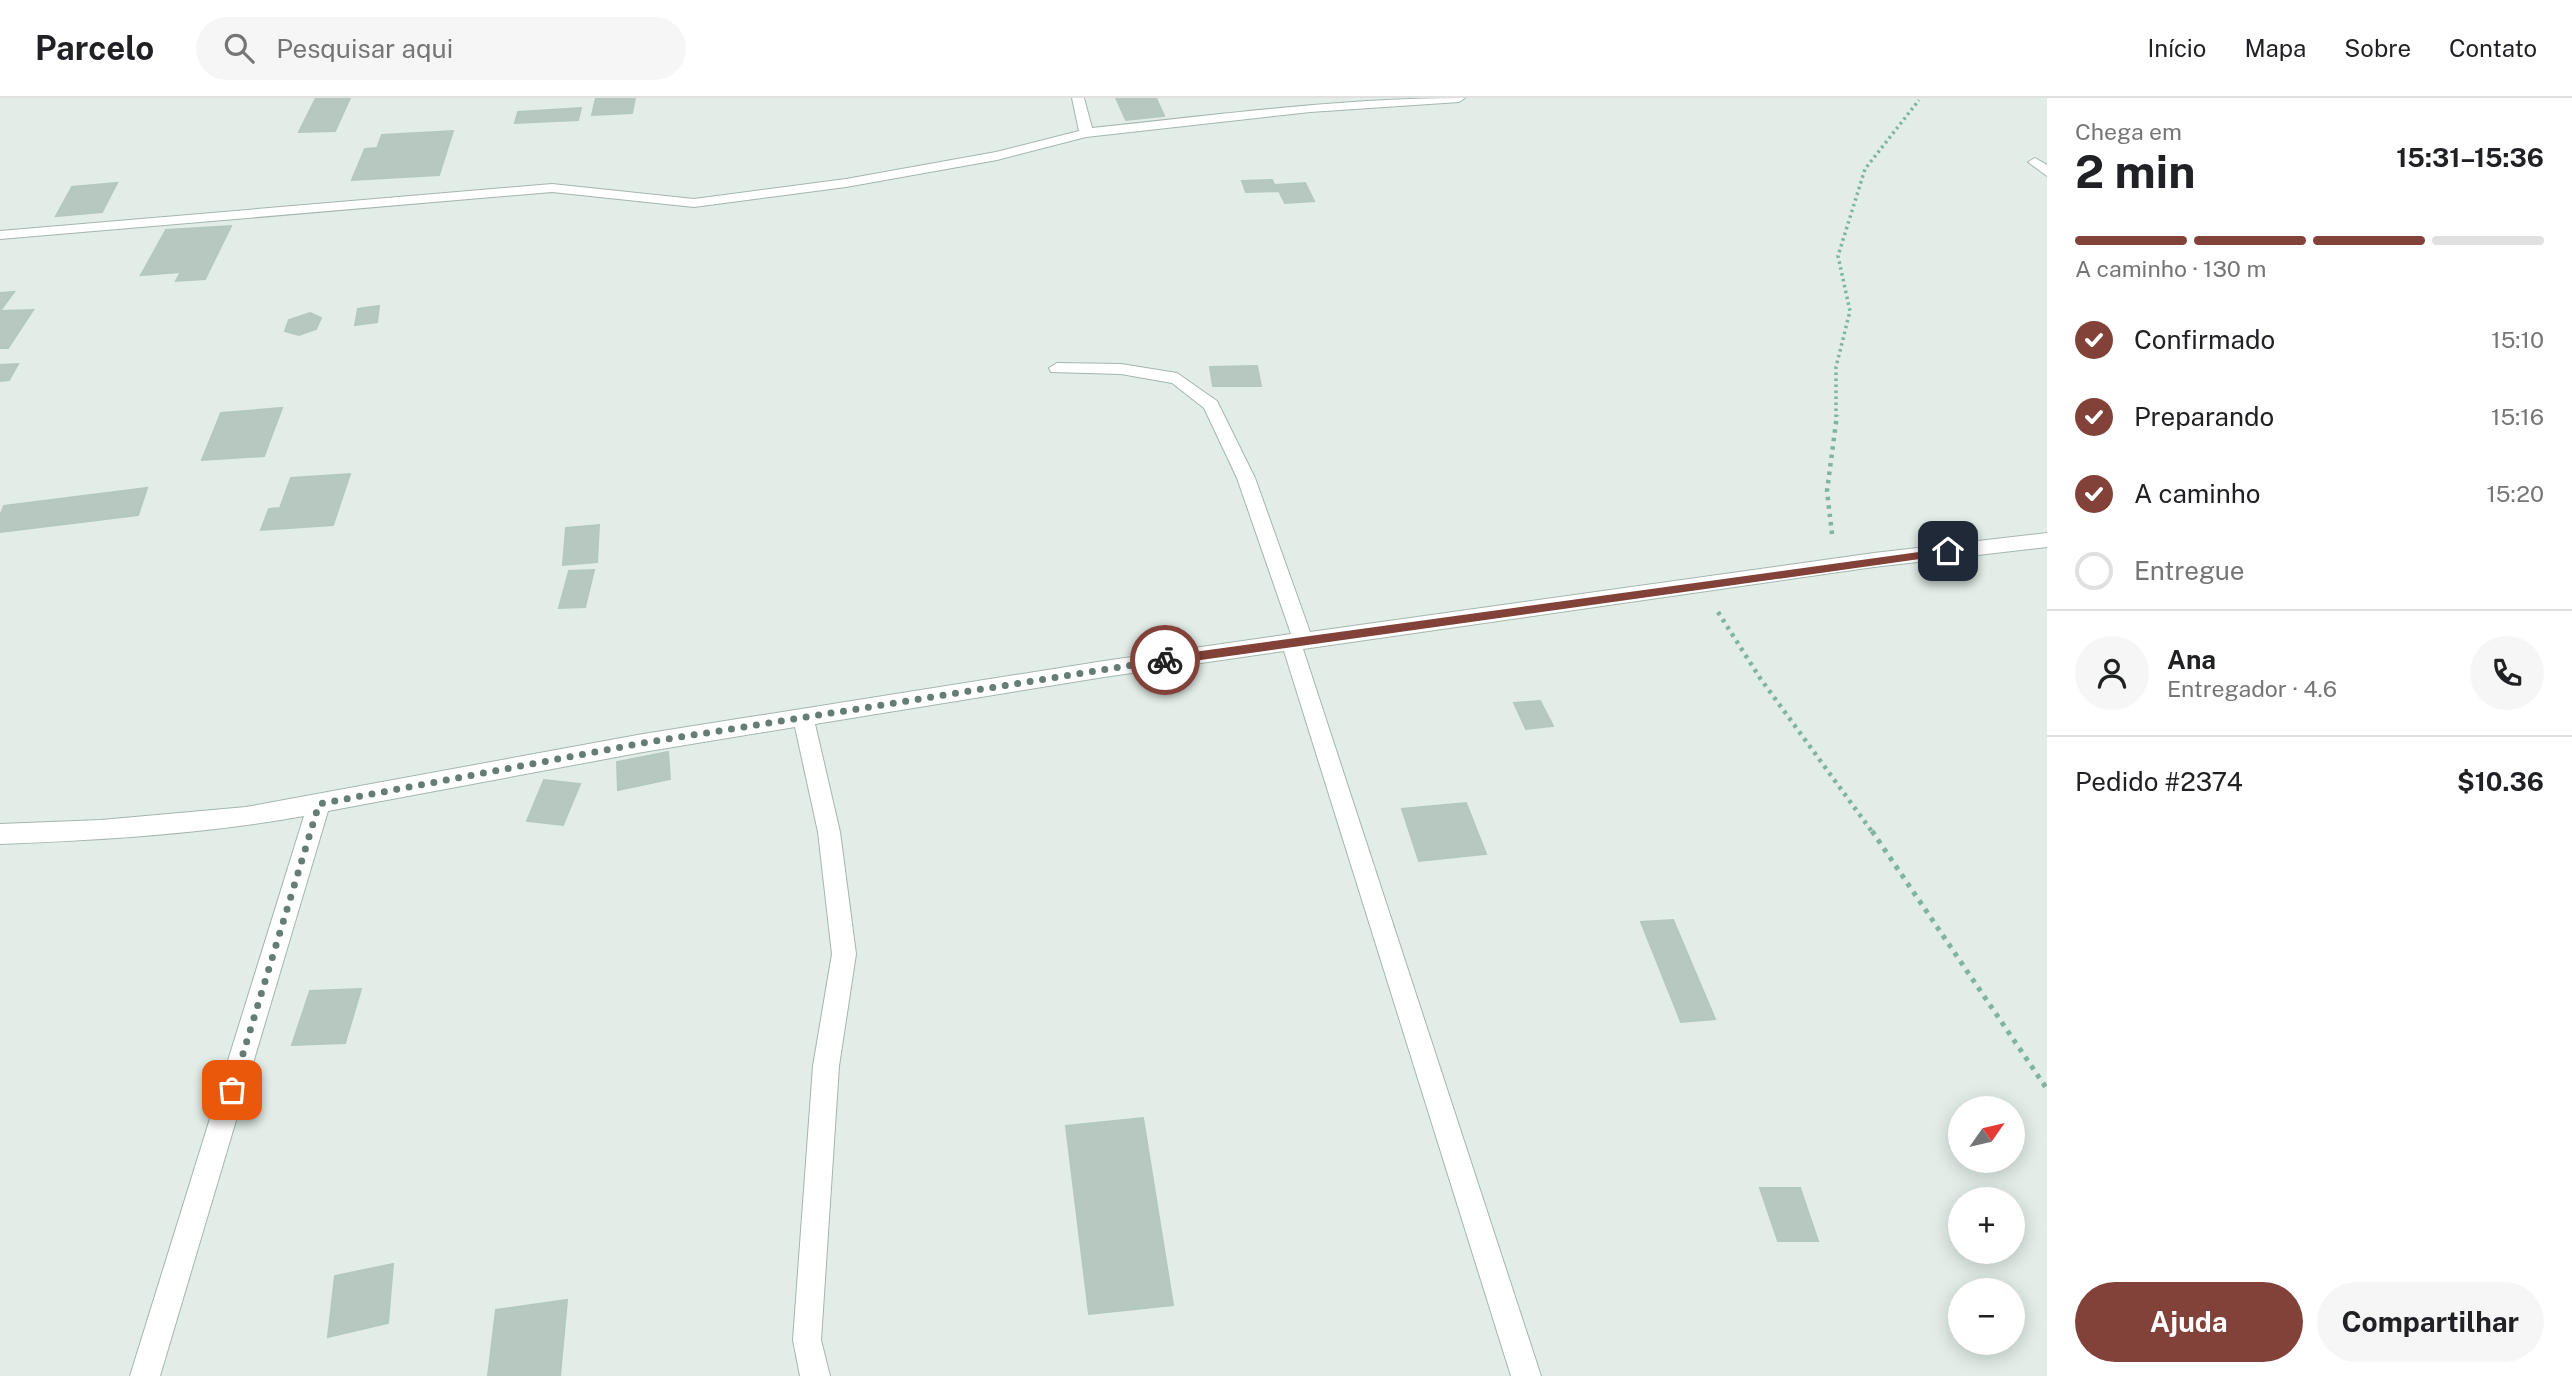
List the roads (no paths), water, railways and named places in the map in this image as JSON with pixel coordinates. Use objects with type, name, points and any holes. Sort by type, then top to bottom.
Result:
[{"type":"street","points":[[1078,98],[1086,133]]},
{"type":"street","points":[[0,235],[552,188],[694,203],[846,183],[998,156],[1086,133],[1387,101],[1459,98]]},
{"type":"street","points":[[2035,162],[2047,172]]},
{"type":"street","points":[[1057,368],[1121,369],[1177,378],[1211,405],[1246,478],[1526,1376]]},
{"type":"street","points":[[0,834],[101,830],[246,817],[643,743],[1297,641],[1836,565],[2047,540]]},
{"type":"street","points":[[803,717],[829,832],[845,954],[826,1066],[807,1340],[814,1376]]},
{"type":"street","points":[[145,1376],[319,804]]}]
